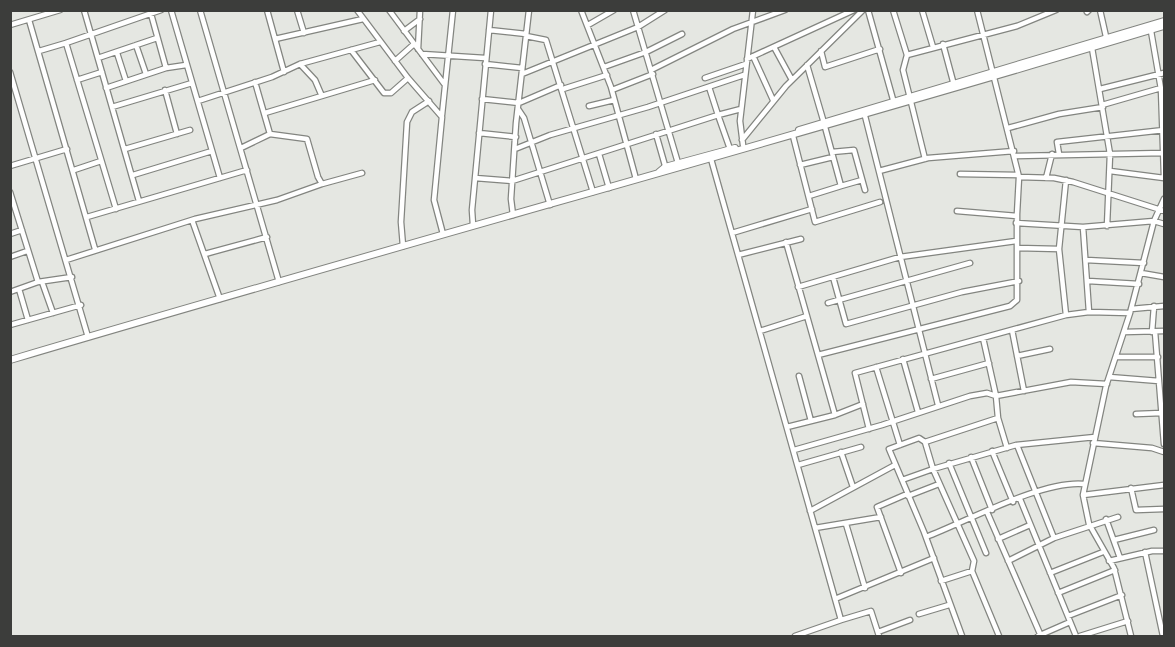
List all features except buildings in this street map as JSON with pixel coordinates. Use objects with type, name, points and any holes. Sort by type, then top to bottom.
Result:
[{"type":"main road","points":[[666,169],[793,136],[894,103],[911,100],[1107,41],[1164,21]]},
{"type":"main road","points":[[10,360],[473,225],[609,188],[743,143],[865,116],[954,85],[1164,26]]},
{"type":"street","points":[[11,24],[60,10]]},
{"type":"street","points":[[84,10],[139,201]]},
{"type":"street","points":[[39,51],[161,10]]},
{"type":"street","points":[[171,10],[219,178]]},
{"type":"street","points":[[200,10],[279,282]]},
{"type":"street","points":[[267,10],[284,72]]},
{"type":"street","points":[[297,10],[304,33]]},
{"type":"street","points":[[357,10],[408,78],[442,117]]},
{"type":"street","points":[[389,10],[445,86]]},
{"type":"street","points":[[394,10],[394,17]]},
{"type":"street","points":[[395,61],[416,47],[420,10]]},
{"type":"street","points":[[443,234],[434,200],[453,10]]},
{"type":"street","points":[[473,225],[475,178],[491,10]]},
{"type":"street","points":[[513,215],[512,181],[528,10]]},
{"type":"street","points":[[581,10],[612,90],[636,179]]},
{"type":"street","points":[[588,25],[614,10]]},
{"type":"street","points":[[633,10],[678,163]]},
{"type":"street","points":[[422,54],[448,55],[485,61],[522,71],[596,45],[638,27],[665,10]]},
{"type":"street","points":[[743,143],[741,109],[753,10]]},
{"type":"street","points":[[705,78],[854,10]]},
{"type":"street","points":[[743,143],[774,100],[792,80],[863,10]]},
{"type":"street","points":[[868,10],[894,103]]},
{"type":"street","points":[[893,10],[907,55],[903,70],[925,159]]},
{"type":"street","points":[[921,10],[933,47]]},
{"type":"street","points":[[818,355],[1010,306],[1017,300],[1019,281],[1016,241],[1019,176],[977,10]]},
{"type":"street","points":[[907,55],[1017,26],[1056,10]]},
{"type":"street","points":[[1100,10],[1107,41]]},
{"type":"street","points":[[612,90],[652,72],[733,29],[782,11]]},
{"type":"street","points":[[151,14],[166,68]]},
{"type":"street","points":[[275,39],[363,19]]},
{"type":"street","points":[[404,31],[420,19]]},
{"type":"street","points":[[29,20],[95,249]]},
{"type":"street","points":[[489,30],[545,39],[562,87],[593,192]]},
{"type":"street","points":[[1110,171],[1164,178],[1162,74],[1151,31]]},
{"type":"street","points":[[604,67],[646,52],[682,34]]},
{"type":"street","points":[[98,58],[157,38]]},
{"type":"street","points":[[198,101],[284,72],[300,64],[380,42]]},
{"type":"street","points":[[66,43],[116,209]]},
{"type":"street","points":[[943,44],[954,85]]},
{"type":"street","points":[[136,45],[146,74]]},
{"type":"street","points":[[774,47],[792,80]]},
{"type":"street","points":[[1092,48],[1110,154],[1107,226]]},
{"type":"street","points":[[820,51],[825,67],[880,49]]},
{"type":"street","points":[[351,50],[381,90],[387,94],[408,78]]},
{"type":"street","points":[[117,53],[126,81]]},
{"type":"street","points":[[753,56],[774,100]]},
{"type":"street","points":[[300,64],[315,80],[321,94]]},
{"type":"street","points":[[106,88],[166,68],[186,65]]},
{"type":"street","points":[[807,65],[841,186]]},
{"type":"street","points":[[10,72],[81,305],[88,337]]},
{"type":"street","points":[[77,80],[102,72]]},
{"type":"street","points":[[1100,89],[1162,74]]},
{"type":"street","points":[[482,99],[519,106],[562,87],[607,75]]},
{"type":"street","points":[[515,149],[574,128],[661,103],[744,75]]},
{"type":"street","points":[[265,113],[321,94],[375,80]]},
{"type":"street","points":[[255,82],[270,134]]},
{"type":"street","points":[[112,107],[192,83]]},
{"type":"street","points":[[709,87],[730,149]]},
{"type":"street","points":[[1008,128],[1059,114],[1102,106],[1161,88]]},
{"type":"street","points":[[165,90],[177,134]]},
{"type":"street","points":[[10,100],[18,97]]},
{"type":"street","points":[[590,106],[614,100]]},
{"type":"street","points":[[402,246],[407,122],[412,112],[429,101]]},
{"type":"street","points":[[519,106],[550,205]]},
{"type":"street","points":[[475,178],[512,181],[627,146],[669,129],[741,109]]},
{"type":"street","points":[[865,116],[938,405]]},
{"type":"street","points":[[125,149],[190,130]]},
{"type":"street","points":[[1047,178],[1058,142],[1164,130]]},
{"type":"street","points":[[479,132],[516,137]]},
{"type":"street","points":[[241,148],[270,134],[306,139],[322,184]]},
{"type":"street","points":[[656,134],[666,169]]},
{"type":"street","points":[[793,136],[815,222],[880,202]]},
{"type":"street","points":[[10,166],[68,149]]},
{"type":"street","points":[[800,165],[854,150],[865,190]]},
{"type":"street","points":[[133,175],[212,151]]},
{"type":"street","points":[[879,171],[925,159],[1014,153],[1164,153]]},
{"type":"street","points":[[599,154],[609,188]]},
{"type":"street","points":[[711,159],[841,620]]},
{"type":"street","points":[[74,170],[101,161]]},
{"type":"street","points":[[87,217],[247,170]]},
{"type":"street","points":[[66,260],[192,220],[258,205],[362,173]]},
{"type":"street","points":[[960,174],[1066,180],[1162,210]]},
{"type":"street","points":[[808,196],[862,180]]},
{"type":"street","points":[[1066,180],[1059,249],[1066,315]]},
{"type":"street","points":[[10,192],[27,251],[53,313]]},
{"type":"street","points":[[1131,636],[1115,570],[1089,524],[1083,495],[1107,384],[1139,284],[1154,221],[1162,210],[1164,199]]},
{"type":"street","points":[[732,233],[812,209]]},
{"type":"street","points":[[957,211],[1017,216]]},
{"type":"street","points":[[192,220],[220,299]]},
{"type":"street","points":[[1017,223],[1060,227],[1107,226],[1154,221],[1164,224]]},
{"type":"street","points":[[1083,227],[1089,312]]},
{"type":"street","points":[[10,234],[22,230]]},
{"type":"street","points":[[205,254],[267,237]]},
{"type":"street","points":[[738,255],[801,238]]},
{"type":"street","points":[[798,287],[900,257],[1016,241]]},
{"type":"street","points":[[786,242],[835,415]]},
{"type":"street","points":[[1017,248],[1059,249]]},
{"type":"street","points":[[10,257],[27,251]]},
{"type":"street","points":[[1086,260],[1144,263]]},
{"type":"street","points":[[828,303],[970,263]]},
{"type":"street","points":[[1141,273],[1164,277]]},
{"type":"street","points":[[10,292],[40,282],[72,277]]},
{"type":"street","points":[[833,277],[846,324],[970,290],[1019,281]]},
{"type":"street","points":[[1088,281],[1139,284]]},
{"type":"street","points":[[19,289],[28,320]]},
{"type":"street","points":[[10,326],[81,305]]},
{"type":"street","points":[[1154,306],[1153,332],[1158,357],[1164,444]]},
{"type":"street","points":[[869,429],[855,373],[1066,315],[1131,311],[1164,306]]},
{"type":"street","points":[[760,331],[807,316]]},
{"type":"street","points":[[1012,330],[1024,391]]},
{"type":"street","points":[[1124,332],[1164,331]]},
{"type":"street","points":[[983,338],[996,396],[998,418],[1007,448]]},
{"type":"street","points":[[1017,356],[1050,349]]},
{"type":"street","points":[[1116,357],[1158,357]]},
{"type":"street","points":[[903,359],[918,412]]},
{"type":"street","points":[[931,379],[989,363]]},
{"type":"street","points":[[876,367],[900,446]]},
{"type":"street","points":[[799,376],[811,421]]},
{"type":"street","points":[[1109,377],[1159,381]]},
{"type":"street","points":[[794,450],[981,393],[996,396],[1071,382],[1107,384]]},
{"type":"street","points":[[787,427],[835,415],[862,404]]},
{"type":"street","points":[[1136,414],[1162,413]]},
{"type":"street","points":[[925,442],[998,418]]},
{"type":"street","points":[[962,636],[926,537],[889,449],[919,438],[925,442],[939,484],[974,561],[972,571],[999,636]]},
{"type":"street","points":[[902,480],[949,463],[1017,445],[1094,440],[1152,448],[1164,452]]},
{"type":"street","points":[[1017,445],[1054,538]]},
{"type":"street","points":[[798,465],[861,447]]},
{"type":"street","points":[[992,451],[1013,502]]},
{"type":"street","points":[[841,452],[853,487]]},
{"type":"street","points":[[971,457],[998,539],[1040,636],[1069,619],[1122,595]]},
{"type":"street","points":[[949,463],[986,553]]},
{"type":"street","points":[[810,510],[895,465]]},
{"type":"street","points":[[926,537],[1035,492],[1074,483],[1084,484]]},
{"type":"street","points":[[901,573],[877,507],[939,484]]},
{"type":"street","points":[[1083,495],[1164,485]]},
{"type":"street","points":[[1131,488],[1136,510],[1164,509]]},
{"type":"street","points":[[1020,500],[1078,636],[1128,621]]},
{"type":"street","points":[[1008,561],[1038,544],[1089,524],[1118,516]]},
{"type":"street","points":[[815,528],[881,517]]},
{"type":"street","points":[[1106,519],[1120,558]]},
{"type":"street","points":[[846,524],[865,588]]},
{"type":"street","points":[[998,539],[1030,525]]},
{"type":"street","points":[[1114,540],[1154,530]]},
{"type":"street","points":[[1109,561],[1145,552],[1164,551]]},
{"type":"street","points":[[1050,573],[1103,552]]},
{"type":"street","points":[[1145,552],[1162,636]]},
{"type":"street","points":[[835,599],[933,558]]},
{"type":"street","points":[[1058,593],[1115,570]]},
{"type":"street","points":[[941,581],[972,571]]},
{"type":"street","points":[[919,614],[949,605]]},
{"type":"street","points":[[795,636],[871,611],[879,634],[910,620]]}]
